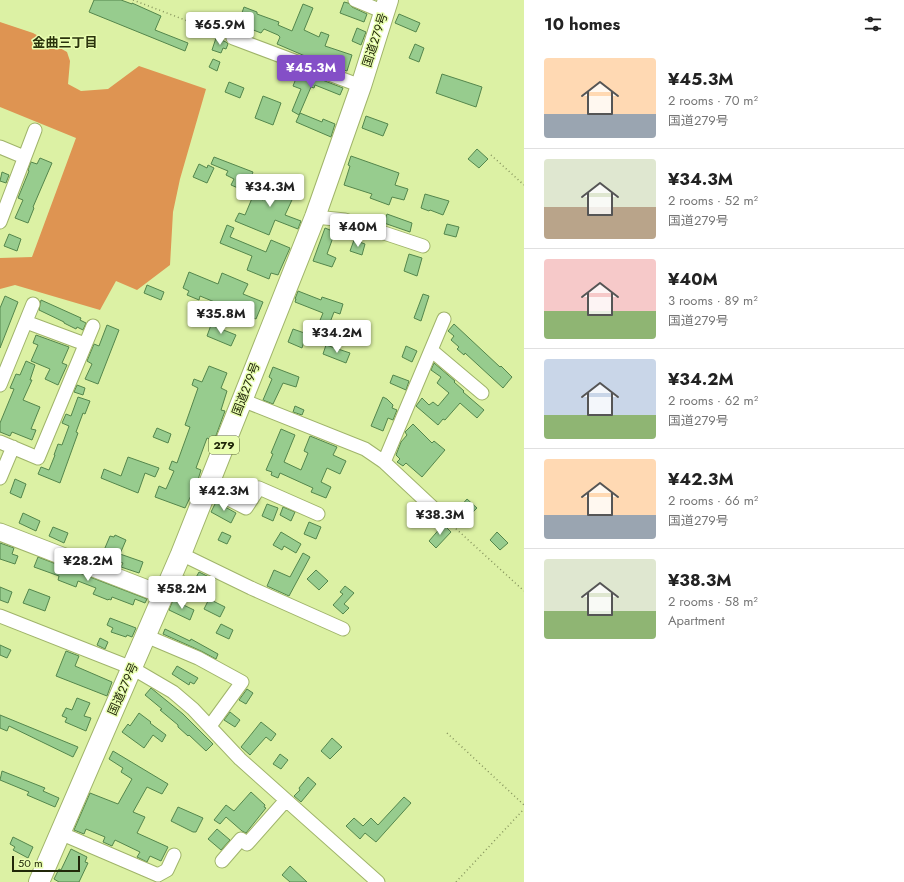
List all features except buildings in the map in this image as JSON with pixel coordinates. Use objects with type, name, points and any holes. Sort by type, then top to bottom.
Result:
[{"type":"highway","name":"国道279号","points":[[39,882],[146,636],[207,488],[315,217],[386,6]]},
{"type":"main road","points":[[0,532],[163,595]]},
{"type":"street","points":[[355,0],[386,6]]},
{"type":"street","points":[[233,38],[360,86]]},
{"type":"street","points":[[1,216],[35,130]]},
{"type":"street","points":[[0,147],[24,157]]},
{"type":"street","points":[[315,217],[346,220],[423,246]]},
{"type":"street","points":[[0,385],[33,304]]},
{"type":"street","points":[[384,462],[444,319]]},
{"type":"street","points":[[26,322],[85,344]]},
{"type":"street","points":[[0,442],[38,458],[93,326]]},
{"type":"street","points":[[431,350],[482,393]]},
{"type":"street","points":[[242,400],[365,449],[384,462],[445,519]]},
{"type":"street","points":[[0,478],[12,447]]},
{"type":"street","points":[[207,488],[246,508],[259,488],[318,514]]},
{"type":"street","points":[[180,554],[251,588],[343,629]]},
{"type":"street","points":[[0,616],[132,668],[174,692],[193,708],[240,759],[378,882]]},
{"type":"street","points":[[146,636],[198,658],[242,682],[210,726]]},
{"type":"street","points":[[222,861],[241,839],[247,844],[286,800]]},
{"type":"street","points":[[60,833],[158,875],[167,870],[174,855]]},
{"type":"path","points":[[133,0],[233,38]]},
{"type":"path","points":[[491,155],[524,184]]},
{"type":"path","points":[[445,519],[524,591]]},
{"type":"path","points":[[447,733],[524,805]]},
{"type":"path","points":[[456,882],[524,809]]},
{"type":"shaded area","points":[[0,22],[33,33],[67,52],[70,61],[68,84],[81,91],[108,89],[139,66],[206,89],[180,179],[173,212],[170,265],[137,290],[116,281],[100,310],[15,285],[0,289],[0,258],[32,257],[76,138],[0,107]]},
{"type":"district","name":"金曲三丁目","points":[[65,42]]}]
